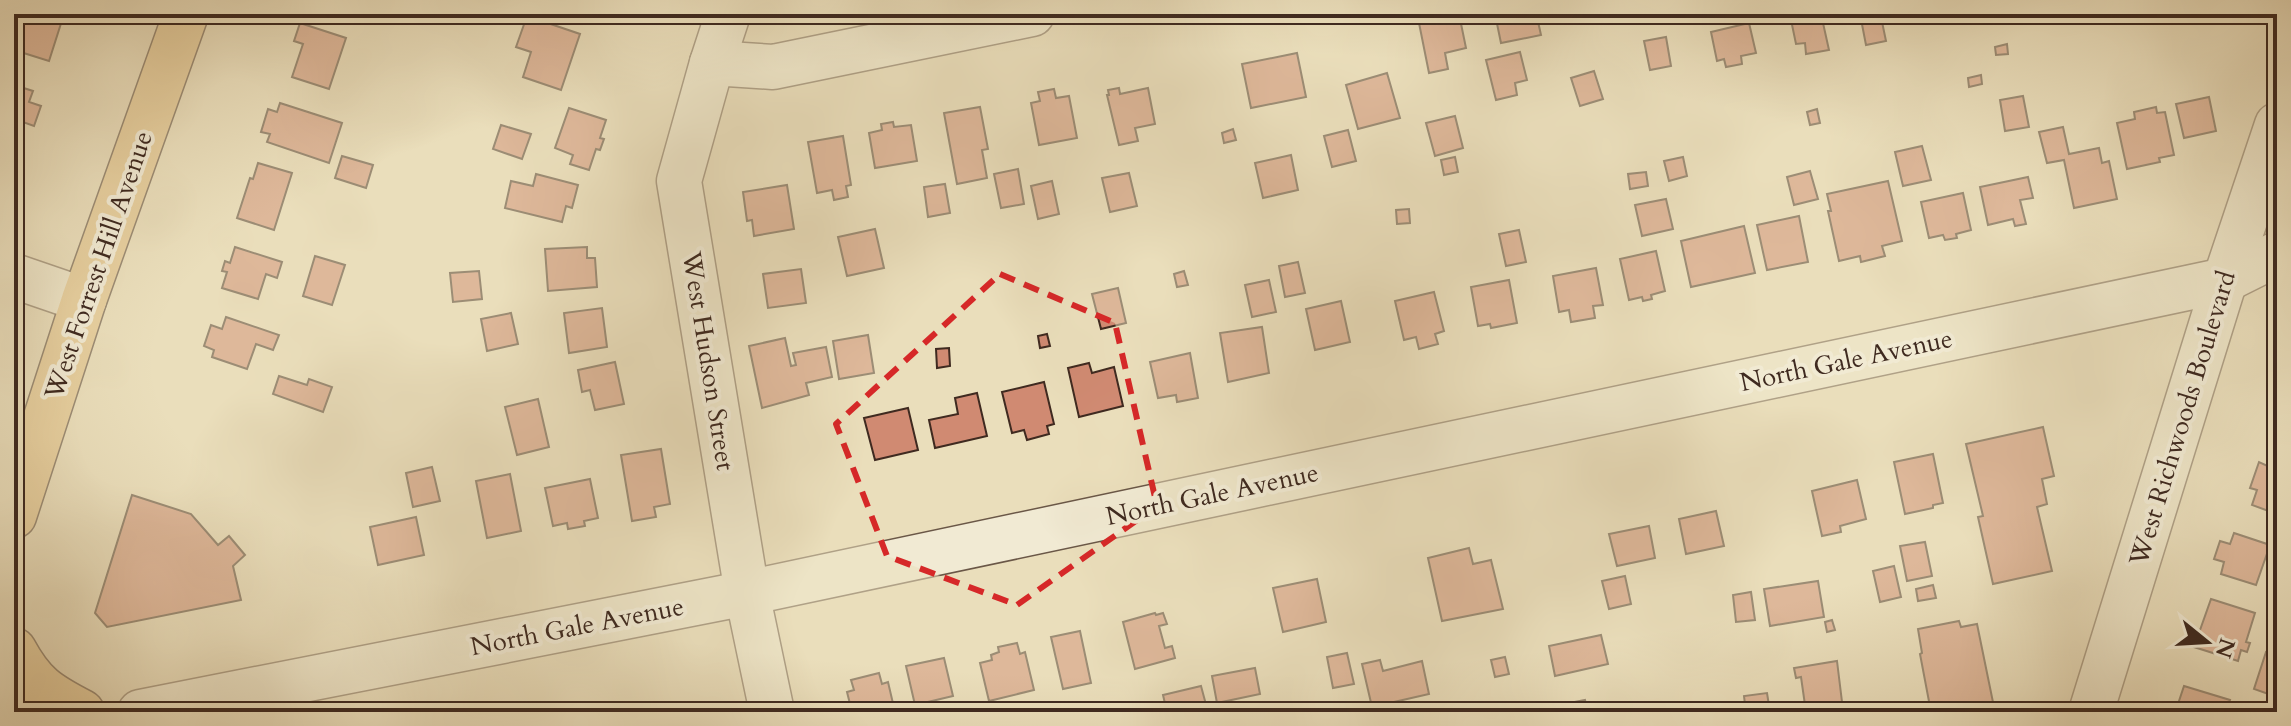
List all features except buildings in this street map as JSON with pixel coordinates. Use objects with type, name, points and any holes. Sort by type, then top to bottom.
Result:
[{"type":"main road","name":"West Forrest Hill Avenue","points":[[14,516],[84,300],[186,14]]},
{"type":"main road","points":[[14,650],[23,667],[49,695],[82,712]]},
{"type":"street","name":"West Hudson Street","points":[[728,14],[679,181],[747,593],[772,712]]},
{"type":"street","points":[[712,63],[773,67],[1032,14]]},
{"type":"street","name":"West Richwoods Boulevard","points":[[2091,712],[2225,280],[2277,125]]},
{"type":"street","name":"North Gale Avenue","points":[[140,712],[747,593],[2225,280],[2277,254]]},
{"type":"street","points":[[14,276],[84,300]]},
{"type":"highlighted area","points":[[1000,274],[1115,323],[1157,506],[1017,605],[887,556],[836,424]]}]
